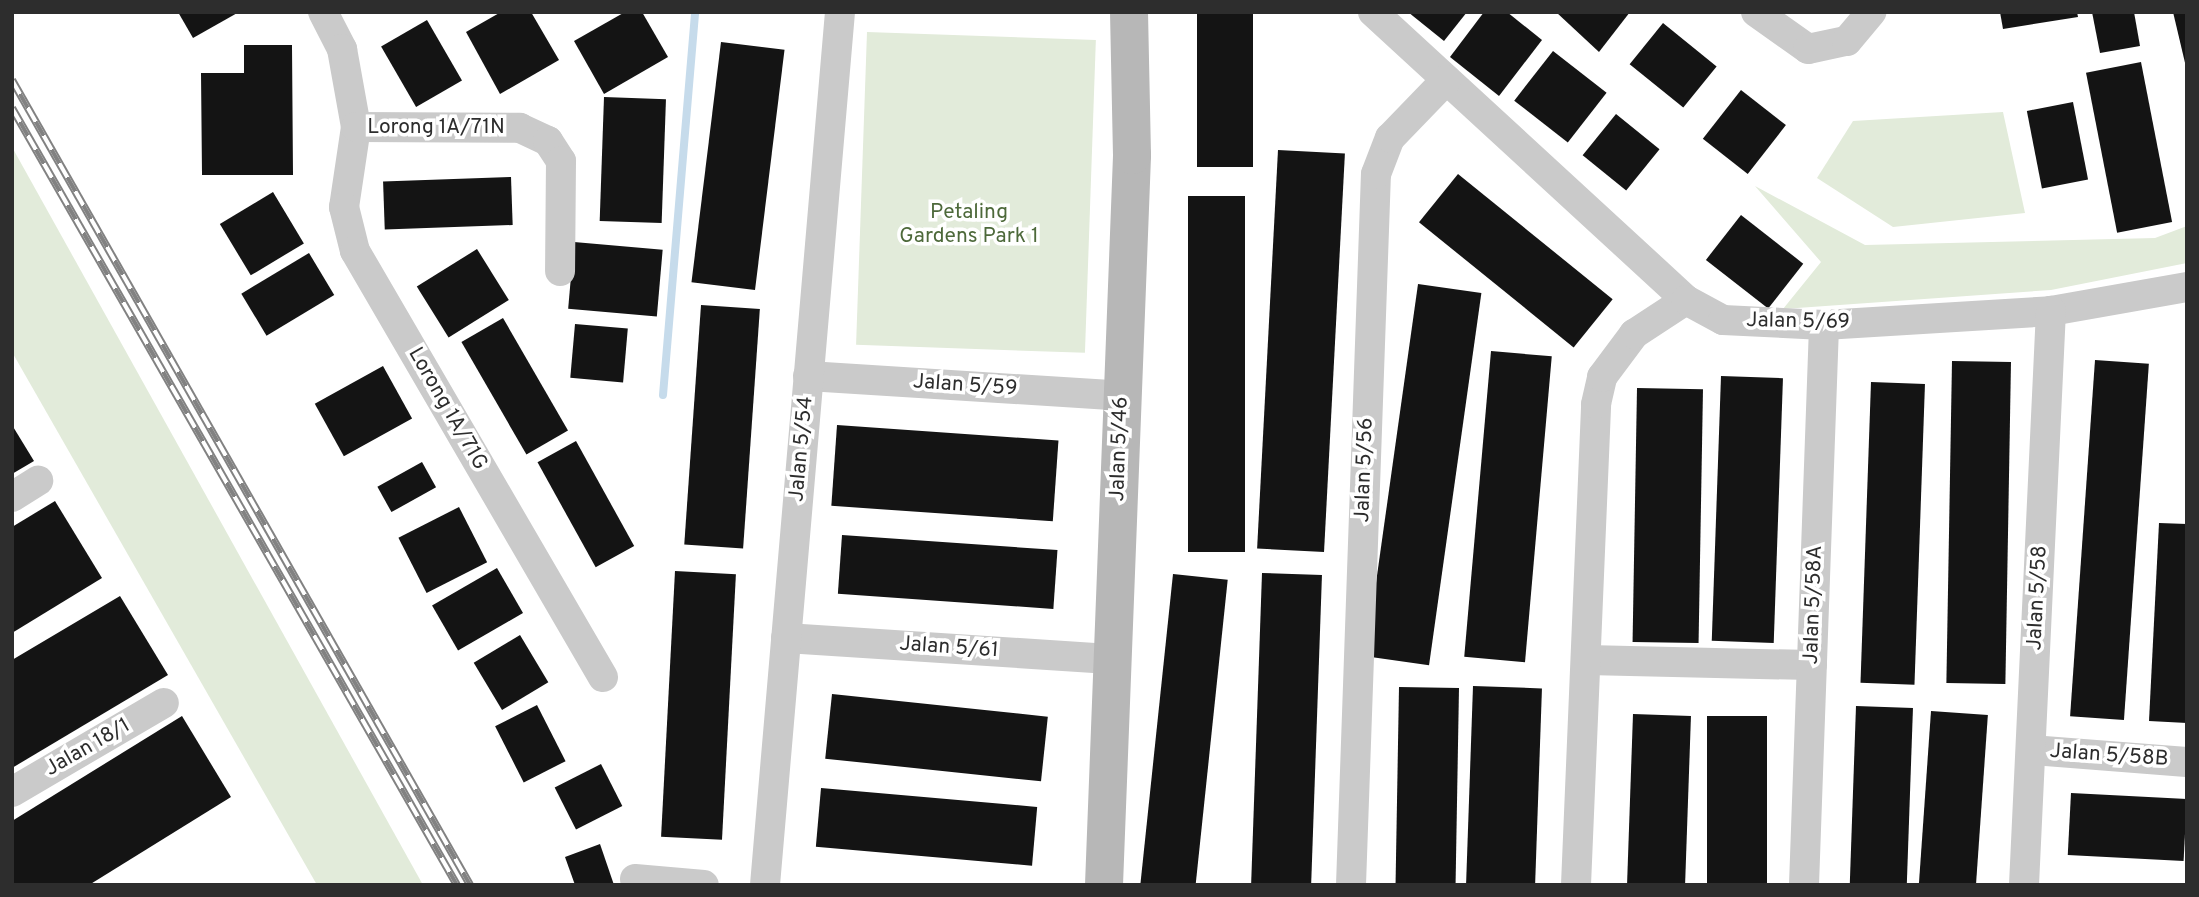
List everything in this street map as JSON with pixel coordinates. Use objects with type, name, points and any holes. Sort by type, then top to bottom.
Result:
[{"type":"street","name":"Lorong 1A/71G","points":[[323,12],[342,50],[356,127],[344,207],[355,251],[603,677]]},
{"type":"street","name":"Jalan 5/54","points":[[765,885],[840,12]]},
{"type":"street","name":"Jalan 5/46","points":[[1104,885],[1132,155],[1128,12]]},
{"type":"street","points":[[1373,12],[1686,300],[1634,334],[1602,377],[1576,885]]},
{"type":"street","points":[[1756,12],[1798,46],[1847,41],[1871,12]]},
{"type":"street","name":"Jalan 5/56","points":[[1351,885],[1376,174],[1390,138],[1446,80]]},
{"type":"street","name":"Lorong 1A/71N","points":[[356,127],[520,128],[548,141],[561,160],[560,271]]},
{"type":"street","name":"Jalan 5/69","points":[[1686,300],[1723,320],[1824,325],[2051,311],[2187,287]]},
{"type":"street","name":"Jalan 5/58","points":[[2024,885],[2051,311]]},
{"type":"street","name":"Jalan 5/58A","points":[[1804,885],[1824,325]]},
{"type":"street","name":"Jalan 5/59","points":[[808,376],[1122,396]]},
{"type":"street","points":[[12,497],[38,481]]},
{"type":"street","name":"Jalan 5/61","points":[[786,638],[1113,659]]},
{"type":"street","points":[[1587,660],[1812,665]]},
{"type":"street","name":"Jalan 18/1","points":[[12,792],[164,703]]},
{"type":"street","name":"Jalan 5/58B","points":[[2032,750],[2187,762]]},
{"type":"street","points":[[635,879],[704,885]]},
{"type":"green space","name":"Petaling Gardens Park 1","points":[[867,32],[1096,40],[1085,353],[856,345]]},
{"type":"green space","points":[[2003,112],[2025,213],[1893,227],[1817,178],[1853,121]]},
{"type":"green space","points":[[12,147],[423,885],[317,885],[12,352]]},
{"type":"green space","points":[[1755,186],[1865,245],[2155,238],[2187,226],[2187,263],[2051,290],[1783,309],[1821,262]]},
{"type":"building","points":[[178,12],[239,12],[193,38]]},
{"type":"building","points":[[501,12],[531,12],[559,60],[500,94],[466,32]]},
{"type":"building","points":[[625,12],[642,12],[668,57],[604,94],[574,41]]},
{"type":"building","points":[[1197,12],[1253,12],[1253,167],[1197,167]]},
{"type":"building","points":[[1408,12],[1467,12],[1444,41]]},
{"type":"building","points":[[1484,12],[1507,12],[1542,40],[1499,96],[1450,57]]},
{"type":"building","points":[[1556,12],[1630,12],[1599,52]]},
{"type":"building","points":[[2000,12],[2077,12],[2078,17],[2003,29]]},
{"type":"building","points":[[2092,12],[2134,12],[2140,46],[2100,53]]},
{"type":"building","points":[[2173,12],[2187,12],[2187,67],[2186,67]]},
{"type":"building","points":[[427,20],[462,81],[416,107],[381,46]]},
{"type":"building","points":[[1663,23],[1717,66],[1683,108],[1630,64]]},
{"type":"building","points":[[721,42],[785,50],[755,290],[692,282]]},
{"type":"building","points":[[244,45],[292,45],[293,175],[202,175],[201,73],[244,73]]},
{"type":"building","points":[[1553,51],[1607,93],[1568,143],[1514,101]]},
{"type":"building","points":[[2141,62],[2172,222],[2117,233],[2086,73]]},
{"type":"building","points":[[1741,90],[1786,125],[1748,174],[1703,139]]},
{"type":"building","points":[[604,97],[666,99],[662,223],[600,221]]},
{"type":"building","points":[[2073,102],[2088,180],[2042,189],[2027,111]]},
{"type":"building","points":[[1616,114],[1660,149],[1626,190],[1583,155]]},
{"type":"building","points":[[1278,150],[1345,154],[1324,552],[1257,548]]},
{"type":"building","points":[[1458,174],[1613,299],[1574,347],[1419,222]]},
{"type":"building","points":[[511,177],[513,225],[385,229],[383,181]]},
{"type":"building","points":[[273,192],[304,243],[251,275],[220,224]]},
{"type":"building","points":[[1188,196],[1245,196],[1245,552],[1188,552]]},
{"type":"building","points":[[1741,215],[1803,264],[1768,309],[1706,260]]},
{"type":"building","points":[[574,242],[663,250],[657,317],[568,309]]},
{"type":"building","points":[[477,249],[509,300],[449,338],[417,287]]},
{"type":"building","points":[[309,253],[334,295],[267,336],[241,294]]},
{"type":"building","points":[[1418,284],[1481,293],[1429,665],[1366,656]]},
{"type":"building","points":[[701,305],[760,309],[743,549],[684,544]]},
{"type":"building","points":[[503,318],[568,431],[526,455],[461,342]]},
{"type":"building","points":[[575,324],[628,329],[623,382],[570,378]]},
{"type":"building","points":[[1491,351],[1552,356],[1525,662],[1464,657]]},
{"type":"building","points":[[2095,360],[2149,364],[2124,720],[2070,716]]},
{"type":"building","points":[[1952,361],[2011,362],[2005,684],[1946,683]]},
{"type":"building","points":[[383,366],[412,418],[344,456],[315,404]]},
{"type":"building","points":[[1721,376],[1783,378],[1774,643],[1712,641]]},
{"type":"building","points":[[1871,382],[1925,384],[1914,685],[1860,683]]},
{"type":"building","points":[[1637,388],[1703,389],[1699,643],[1633,642]]},
{"type":"building","points":[[12,425],[34,461],[12,474]]},
{"type":"building","points":[[837,425],[1058,440],[1053,521],[831,506]]},
{"type":"building","points":[[576,441],[634,546],[596,567],[538,462]]},
{"type":"building","points":[[422,462],[436,487],[391,512],[377,487]]},
{"type":"building","points":[[55,501],[102,578],[12,633],[12,527]]},
{"type":"building","points":[[459,507],[487,562],[427,593],[398,538]]},
{"type":"building","points":[[2159,523],[2187,524],[2187,723],[2149,721]]},
{"type":"building","points":[[842,535],[1057,550],[1053,609],[838,594]]},
{"type":"building","points":[[497,568],[523,613],[458,651],[432,606]]},
{"type":"building","points":[[675,571],[736,574],[722,840],[661,837]]},
{"type":"building","points":[[1262,573],[1322,575],[1311,885],[1251,885]]},
{"type":"building","points":[[1173,574],[1228,580],[1196,885],[1140,883]]},
{"type":"building","points":[[120,596],[168,675],[12,768],[12,660]]},
{"type":"building","points":[[520,635],[548,682],[502,710],[474,663]]},
{"type":"building","points":[[1473,686],[1542,688],[1535,885],[1466,885]]},
{"type":"building","points":[[1399,687],[1459,688],[1456,885],[1396,885]]},
{"type":"building","points":[[832,694],[1048,717],[1041,781],[825,759]]},
{"type":"building","points":[[537,705],[566,761],[524,782],[495,726]]},
{"type":"building","points":[[1856,706],[1913,708],[1907,885],[1850,885]]},
{"type":"building","points":[[1931,711],[1988,715],[1976,885],[1919,885]]},
{"type":"building","points":[[1633,714],[1691,716],[1685,885],[1627,885]]},
{"type":"building","points":[[182,716],[231,797],[89,885],[12,885],[12,821]]},
{"type":"building","points":[[1707,716],[1767,716],[1767,885],[1707,885]]},
{"type":"building","points":[[601,764],[622,806],[576,829],[555,788]]},
{"type":"building","points":[[821,788],[1037,807],[1032,866],[816,847]]},
{"type":"building","points":[[2071,793],[2187,799],[2184,861],[2068,855]]},
{"type":"building","points":[[600,844],[614,885],[575,885],[565,857]]},
{"type":"waterway","points":[[663,395],[695,12]]},
{"type":"railway","points":[[12,80],[470,885]]},
{"type":"railway","points":[[12,108],[457,885]]}]
